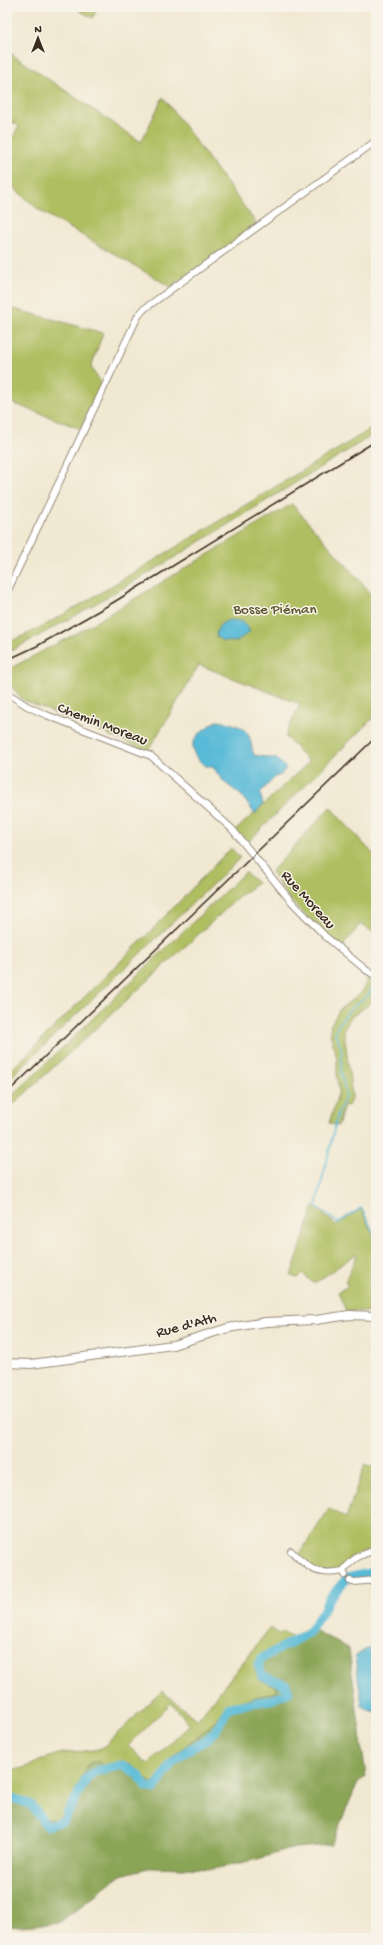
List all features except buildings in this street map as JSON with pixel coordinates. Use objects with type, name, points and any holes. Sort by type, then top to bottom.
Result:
[{"type":"street","points":[[7,592],[138,316],[144,308],[376,141]]},
{"type":"street","name":"Chemin Moreau","points":[[7,693],[10,698],[44,714],[151,756],[232,829]]},
{"type":"street","name":"Rue Moreau","points":[[232,829],[290,900],[325,936],[366,970],[376,976]]},
{"type":"street","name":"Rue d'Ath","points":[[7,1363],[31,1364],[173,1345],[228,1328],[266,1322],[316,1320],[350,1315],[375,1316]]},
{"type":"street","points":[[291,1551],[304,1563],[319,1573],[344,1573],[356,1556],[376,1550]]},
{"type":"street","points":[[350,1581],[376,1580]]},
{"type":"green space","points":[[73,7],[97,7],[93,18]]},
{"type":"green space","points":[[7,51],[141,142],[163,97],[257,224],[171,287],[39,210],[7,182],[7,148],[19,126],[7,119]]},
{"type":"green space","points":[[7,307],[103,333],[91,367],[102,385],[81,429],[7,401]]},
{"type":"green space","points":[[376,426],[376,433],[159,567],[7,653],[7,643],[38,629],[85,602]]},
{"type":"green space","name":"Bosse Piéman","points":[[292,504],[376,599],[376,715],[245,845],[234,832],[309,762],[285,736],[300,704],[199,665],[148,751],[23,700],[7,681],[7,670],[79,632]]},
{"type":"green space","points":[[330,807],[376,857],[376,934],[360,924],[340,950],[290,900],[271,872]]},
{"type":"green space","points":[[231,848],[240,858],[7,1081],[7,1074],[148,934]]},
{"type":"green space","points":[[245,872],[257,883],[240,896],[7,1110],[7,1101]]},
{"type":"green space","points":[[367,979],[376,983],[376,995],[372,1002],[350,1018],[344,1030],[352,1097],[348,1106],[344,1105],[338,1126],[329,1123],[339,1091],[337,1078],[337,1058],[330,1032],[331,1024],[340,1009],[363,991]]},
{"type":"green space","points":[[314,1206],[336,1225],[361,1209],[376,1240],[376,1312],[346,1311],[338,1292],[348,1286],[345,1282],[357,1255],[356,1254],[314,1284],[303,1274],[298,1278],[291,1276]]},
{"type":"green space","points":[[365,1464],[376,1468],[376,1547],[350,1557],[341,1570],[318,1574],[296,1559],[329,1509],[346,1518]]},
{"type":"green space","points":[[270,1628],[280,1634],[283,1631],[292,1638],[304,1630],[309,1633],[262,1656],[260,1680],[276,1687],[277,1692],[229,1704],[210,1726],[170,1759],[155,1783],[151,1783],[130,1764],[123,1762],[104,1766],[89,1763],[69,1808],[57,1820],[49,1819],[7,1798],[7,1770],[19,1769],[58,1754],[90,1751],[102,1748],[162,1691],[197,1720]],"holes":[[[171,1703],[190,1724],[148,1764],[128,1746]]]},
{"type":"green space","points":[[313,1629],[349,1649],[366,1777],[358,1782],[331,1845],[294,1848],[258,1859],[214,1869],[152,1867],[121,1875],[59,1923],[7,1927],[7,1798],[49,1819],[57,1820],[69,1808],[89,1763],[98,1761],[104,1766],[123,1762],[130,1764],[151,1783],[155,1783],[170,1759],[210,1726],[229,1704],[277,1692],[276,1687],[265,1682],[257,1675],[256,1667],[258,1662],[262,1656],[309,1633]]},
{"type":"water","points":[[230,620],[242,622],[250,632],[235,642],[222,641],[216,636],[218,627],[224,622]]},
{"type":"water","points":[[217,721],[231,723],[243,729],[247,732],[250,738],[254,755],[277,759],[286,768],[281,775],[275,777],[260,793],[263,804],[255,814],[241,795],[224,782],[213,767],[204,765],[196,758],[193,748],[195,739],[205,729]]},
{"type":"water","points":[[376,1646],[376,1712],[368,1710],[362,1705],[355,1656]]},
{"type":"waterway","points":[[374,969],[376,964]]},
{"type":"waterway","points":[[373,980],[371,991],[350,1009],[337,1027],[335,1034],[341,1047],[341,1071],[346,1096],[338,1113],[316,1206],[338,1223],[361,1208],[376,1238]]},
{"type":"waterway","points":[[7,1796],[31,1805],[47,1826],[63,1821],[87,1778],[96,1771],[123,1765],[139,1775],[146,1787],[155,1789],[172,1763],[188,1750],[205,1741],[216,1730],[229,1707],[270,1700],[289,1692],[286,1685],[262,1676],[258,1665],[262,1658],[308,1633],[323,1611],[328,1600],[347,1578],[376,1571]]},
{"type":"railway","points":[[7,660],[37,646],[114,602],[376,441]]},
{"type":"railway","points":[[7,1093],[376,737]]}]
